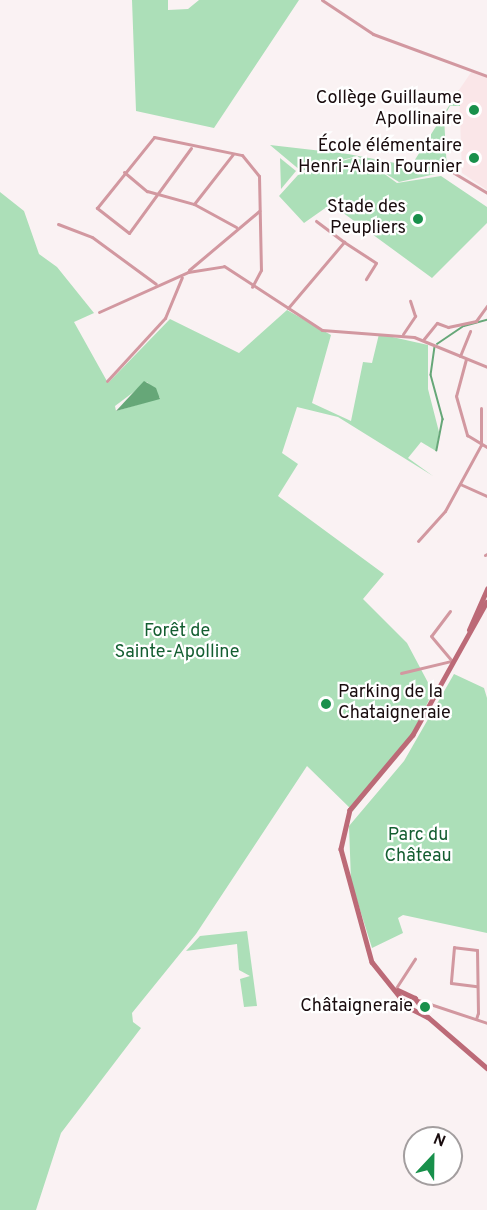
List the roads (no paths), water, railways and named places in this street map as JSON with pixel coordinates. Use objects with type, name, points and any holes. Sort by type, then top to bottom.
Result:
[{"type":"street","points":[[322,0],[373,34],[487,76]]},
{"type":"street","points":[[191,148],[129,233],[97,208],[153,137],[191,148],[233,154],[255,166],[261,270],[252,286]]},
{"type":"street","points":[[194,204],[233,154]]},
{"type":"street","points":[[124,172],[156,195],[194,204],[236,227]]},
{"type":"street","points":[[454,173],[487,193]]},
{"type":"street","points":[[99,312],[156,284],[182,277],[236,227],[259,211]]},
{"type":"street","points":[[316,221],[376,263],[366,279]]},
{"type":"street","points":[[58,224],[92,237],[156,284]]},
{"type":"street","points":[[288,308],[344,242]]},
{"type":"street","points":[[188,272],[224,266],[322,330],[403,335],[423,340],[487,366]]},
{"type":"street","points":[[107,381],[165,318],[182,277]]},
{"type":"street","points":[[403,335],[415,316],[410,301]]},
{"type":"street","points":[[423,340],[437,323],[448,327],[477,321],[487,306]]},
{"type":"street","points":[[460,356],[470,332]]},
{"type":"street","points":[[466,358],[456,396],[467,435],[487,447]]},
{"type":"street","points":[[418,541],[460,484],[481,445],[481,408]]},
{"type":"street","points":[[460,484],[487,496]]},
{"type":"street","points":[[461,649],[487,589]]},
{"type":"street","points":[[487,602],[403,750],[350,810],[342,835],[343,867],[366,948],[413,1008],[428,1017],[487,1068]]},
{"type":"street","points":[[450,611],[430,636],[453,661]]},
{"type":"street","points":[[401,673],[453,661]]},
{"type":"street","points":[[476,1019],[477,986],[477,950],[454,947],[451,983],[477,986]]},
{"type":"street","points":[[396,989],[415,959]]},
{"type":"street","points":[[408,999],[487,1023]]},
{"type":"street","points":[[413,1008],[417,1001]]},
{"type":"street","points":[[417,1001],[428,1017]]},
{"type":"waterway","points":[[437,344],[464,326],[487,320]]},
{"type":"waterway","points":[[435,347],[431,375],[443,419],[437,450]]},
{"type":"place","name":"Collège Guillaume Apollinaire","points":[[474,110]]},
{"type":"place","name":"École élémentaire Henri-Alain Fournier","points":[[474,158]]},
{"type":"place","name":"Stade des Peupliers","points":[[418,219]]},
{"type":"place","name":"Parking de la Chataigneraie","points":[[326,704]]},
{"type":"place","name":"Châtaigneraie","points":[[425,1007]]},
{"type":"park label","name":"Forêt de Sainte-Apolline","points":[[177,643]]},
{"type":"park label","name":"Parc du Château","points":[[418,847]]}]
